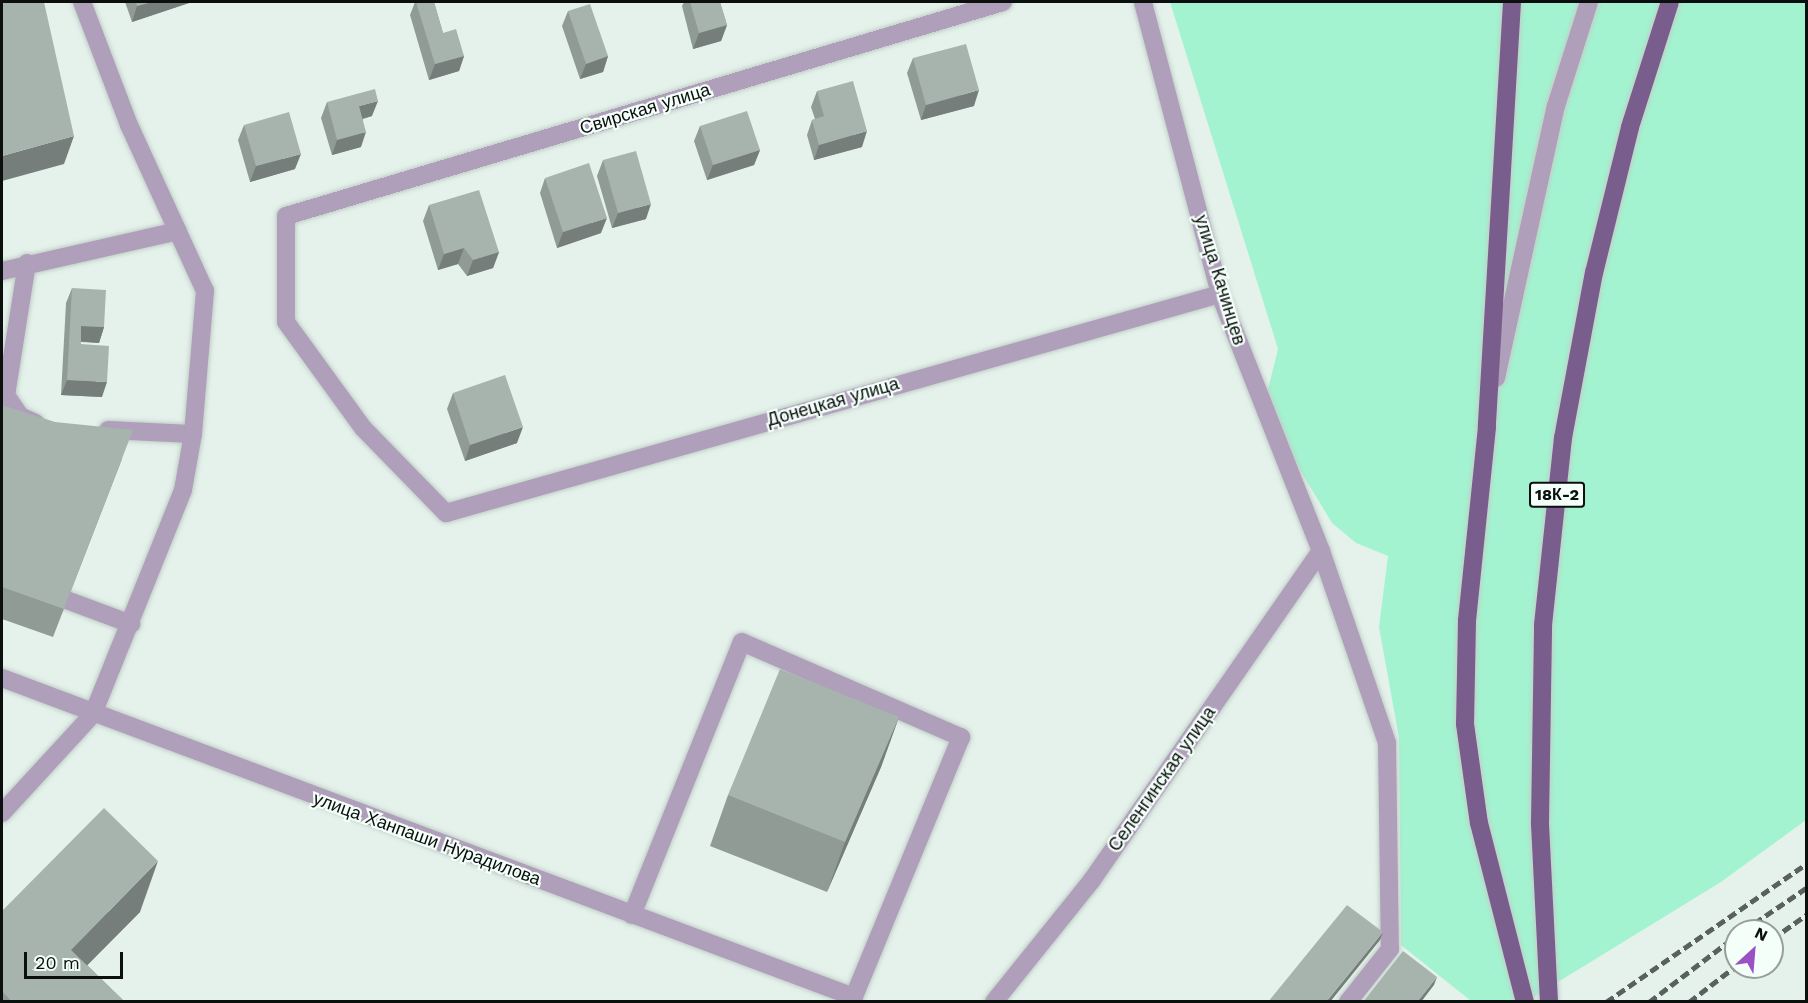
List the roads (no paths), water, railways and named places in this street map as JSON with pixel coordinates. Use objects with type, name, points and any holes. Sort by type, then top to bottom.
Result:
[{"type":"main road","points":[[1512,2],[1487,427],[1467,621],[1465,724],[1479,823],[1525,1002]]},
{"type":"main road","name":"18К-2","points":[[1549,1002],[1540,822],[1543,625],[1563,438],[1596,262],[1630,127],[1670,2]]},
{"type":"street","points":[[2,813],[93,714],[183,490],[193,434],[205,291],[129,125],[82,2]]},
{"type":"street","name":"Свирская улица","points":[[446,513],[363,428],[286,322],[286,216],[1003,2]]},
{"type":"street","name":"улица Качинцев","points":[[1143,2],[1221,294],[1321,551],[1387,743],[1390,949],[1348,1002]]},
{"type":"street","points":[[1487,427],[1524,234],[1589,2]]},
{"type":"street","points":[[2,271],[27,263],[178,231]]},
{"type":"street","points":[[27,263],[6,395],[20,416],[57,428]]},
{"type":"street","name":"Донецкая улица","points":[[446,513],[1221,294]]},
{"type":"street","points":[[91,429],[193,434]]},
{"type":"street","name":"Селенгинская улица","points":[[994,1002],[1092,880],[1321,551]]},
{"type":"street","points":[[2,576],[131,624]]},
{"type":"street","name":"улица Ханпаши Нурадилова","points":[[2,678],[93,714],[632,915],[854,997],[961,737],[742,642],[632,915]]},
{"type":"railway","points":[[1606,1002],[1806,864]]},
{"type":"railway","points":[[1761,919],[1806,888]]},
{"type":"railway","points":[[1784,931],[1806,915]]},
{"type":"railway","points":[[1649,1002],[1724,945]]},
{"type":"railway","points":[[1689,1002],[1724,975]]}]
